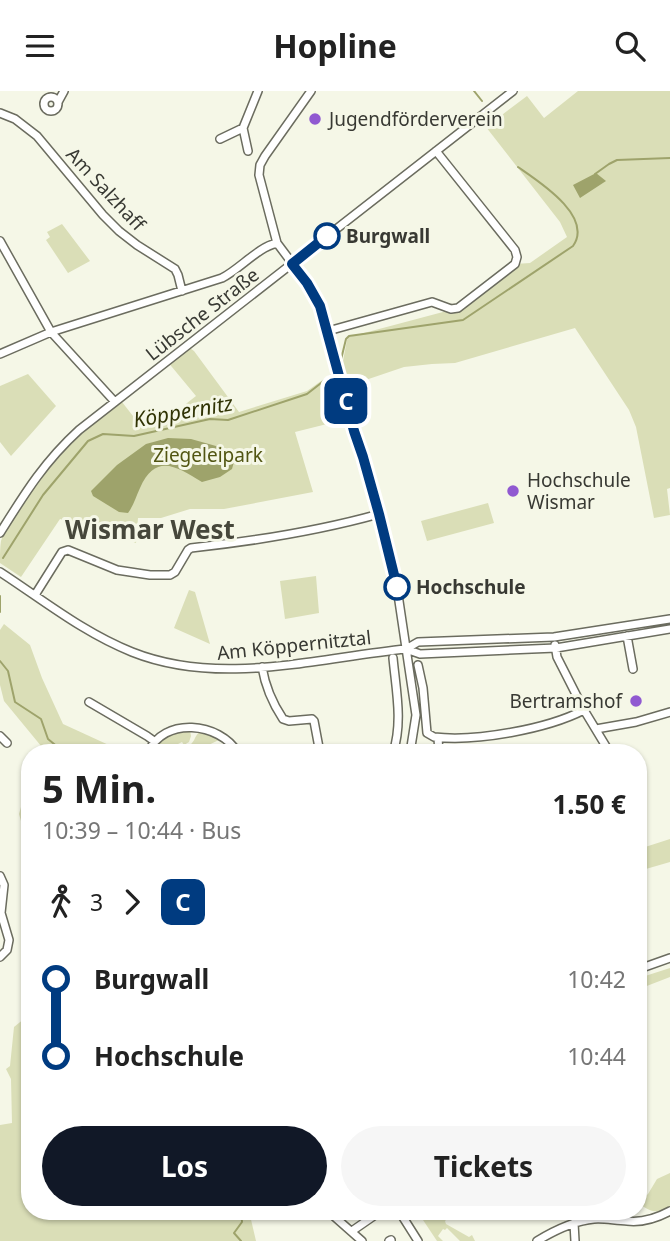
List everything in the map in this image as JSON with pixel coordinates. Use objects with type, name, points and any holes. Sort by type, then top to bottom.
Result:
[{"type":"street","points":[[58,102],[64,91]]},
{"type":"street","points":[[248,151],[243,128],[258,91]]},
{"type":"street","points":[[311,91],[265,156],[259,175],[277,243],[307,283],[320,306],[379,514],[396,580],[416,715],[411,744]]},
{"type":"street","name":"Lübsche Straße","points":[[0,533],[42,469],[79,430],[513,91]]},
{"type":"street","name":"Am Salzhaff","points":[[0,113],[15,119],[37,136],[119,231],[170,265],[178,275],[182,291]]},
{"type":"street","points":[[220,139],[243,128]]},
{"type":"street","points":[[328,331],[432,302],[451,309],[458,308],[515,264],[515,250],[436,151]]},
{"type":"street","points":[[0,241],[51,332],[115,402]]},
{"type":"street","points":[[0,354],[51,332],[222,278],[234,272],[268,245],[277,243]]},
{"type":"street","points":[[35,595],[62,552],[68,550],[117,570],[170,575],[191,548],[297,533],[379,514]]},
{"type":"street","name":"Am Köppernitztal","points":[[0,572],[118,646],[181,666],[237,669],[406,649]]},
{"type":"street","points":[[406,649],[418,642],[554,637],[670,619]]},
{"type":"street","points":[[406,649],[420,653],[556,648],[670,629]]},
{"type":"street","points":[[626,636],[633,669]]},
{"type":"street","points":[[554,637],[557,657],[584,711],[605,744]]},
{"type":"street","points":[[393,661],[398,715],[395,744]]},
{"type":"street","points":[[418,665],[427,730],[429,735],[438,738],[482,737],[534,728],[584,711]]},
{"type":"street","points":[[262,667],[274,703],[283,719],[312,719],[318,744]]},
{"type":"street","points":[[89,702],[154,741]]},
{"type":"street","points":[[596,729],[636,722],[670,712]]},
{"type":"street","points":[[152,744],[163,734],[174,729],[188,728],[208,731],[226,738],[231,744]]},
{"type":"street","points":[[0,736],[7,744]]},
{"type":"street","points":[[438,738],[438,744]]},
{"type":"street","points":[[0,876],[4,885],[1,913],[9,940],[7,950],[0,957]]},
{"type":"street","points":[[647,966],[670,958]]},
{"type":"street","points":[[647,1219],[670,1211]]},
{"type":"street","points":[[339,1220],[362,1241]]},
{"type":"street","points":[[352,1231],[368,1220]]},
{"type":"street","points":[[405,1220],[418,1241]]},
{"type":"street","points":[[537,1241],[560,1228],[594,1220]]},
{"type":"street","points":[[618,1220],[641,1220]]},
{"type":"street","points":[[574,1223],[575,1241]]},
{"type":"green space","name":"Ziegeleipark","points":[[578,91],[670,91],[670,488],[667,489],[670,515],[654,518],[636,427],[629,410],[575,328],[455,363],[404,367],[348,386],[344,390],[351,418],[295,432],[313,492],[224,509],[190,509],[161,518],[138,518],[136,543],[106,531],[60,519],[21,577],[0,563],[1,541],[8,526],[52,465],[91,426],[122,402],[140,425],[159,425],[196,396],[167,361],[187,346],[194,351],[239,412],[307,391],[338,369],[343,361],[349,337],[458,308],[515,264],[530,263],[567,237],[560,222],[486,127],[527,96],[544,118]]},
{"type":"green space","points":[[62,224],[90,261],[68,273],[46,240],[50,237],[47,232]]},
{"type":"green space","points":[[28,374],[56,406],[11,456],[0,442],[0,386]]},
{"type":"green space","points":[[488,503],[494,523],[427,541],[421,521]]},
{"type":"green space","points":[[316,576],[319,613],[285,619],[280,581]]},
{"type":"green space","points":[[189,590],[195,592],[210,644],[174,628]]},
{"type":"green space","points":[[4,624],[30,645],[63,724],[107,744],[39,744],[4,701],[0,685],[0,630]]},
{"type":"green space","points":[[190,730],[189,742],[158,744],[165,738],[175,732]]},
{"type":"green space","points":[[200,731],[223,738],[211,744],[191,744]]},
{"type":"green space","points":[[670,839],[670,862],[647,869],[647,846]]},
{"type":"green space","points":[[670,968],[670,977],[647,986],[647,975]]},
{"type":"green space","points":[[21,1021],[21,1220],[251,1220],[256,1241],[0,1241],[0,1125],[12,1123],[11,1079],[6,1069],[10,1066],[14,1027]]},
{"type":"green space","points":[[670,1173],[670,1208],[662,1211],[647,1209],[647,1195],[657,1179]]},
{"type":"green space","points":[[423,1220],[446,1220],[446,1224],[469,1237],[472,1235],[475,1241],[460,1241],[447,1228],[438,1236],[443,1241],[437,1241]]},
{"type":"shaded area","points":[[596,173],[606,181],[580,198],[573,185]]},
{"type":"shaded area","points":[[168,438],[191,439],[216,446],[233,457],[232,469],[220,477],[202,482],[176,468],[160,466],[146,477],[128,513],[119,512],[93,496],[91,491],[117,465],[146,444]]},
{"type":"waterway","name":"Köppernitz","points":[[474,91],[482,101]]},
{"type":"waterway","points":[[595,174],[617,160],[670,158]]},
{"type":"waterway","name":"Köppernitz","points":[[339,368],[349,336],[463,320],[573,246],[577,235],[576,223],[570,212],[550,190],[518,167]]},
{"type":"waterway","name":"Köppernitz","points":[[3,558],[43,495],[88,441],[103,434],[134,436],[210,419],[228,420],[307,394],[334,373]]},
{"type":"waterway","name":"Köppernitz","points":[[0,596],[0,612]]},
{"type":"waterway","name":"Köppernitz","points":[[0,661],[8,671],[15,702],[41,719],[48,739],[54,744]]},
{"type":"waterway","name":"Köppernitz","points":[[241,1241],[234,1233],[242,1220]]},
{"type":"bus line","name":"C","points":[[327,236],[292,264],[320,306],[397,587]]},
{"type":"place","name":"Jugendförderverein","points":[[315,119]]},
{"type":"place","name":"Burgwall","points":[[327,236]]},
{"type":"place","name":"Hochschule Wismar","points":[[513,491]]},
{"type":"place","name":"Hochschule","points":[[397,587]]},
{"type":"place","name":"Bertramshof","points":[[636,701]]},
{"type":"district","name":"Wismar West","points":[[150,529]]}]
